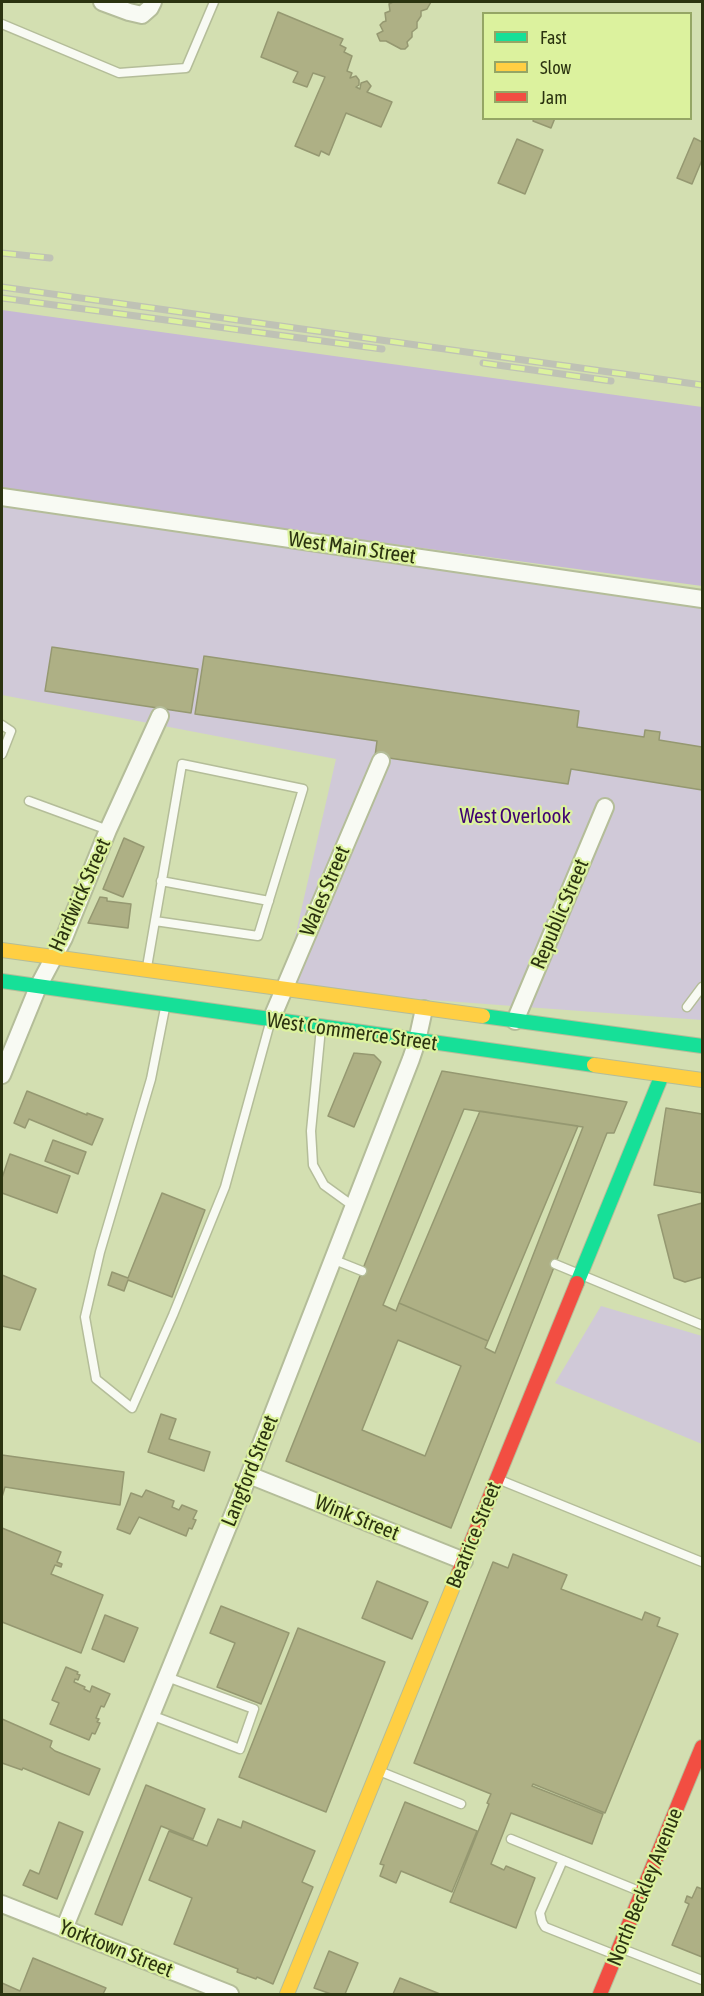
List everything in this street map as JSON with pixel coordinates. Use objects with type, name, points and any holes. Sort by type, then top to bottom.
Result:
[{"type":"main road","name":"West Commerce Street","points":[[2,950],[702,1046]]},
{"type":"main road","name":"West Commerce Street","points":[[2,981],[702,1080]]},
{"type":"main road","name":"Beatrice Street","points":[[287,1995],[662,1075]]},
{"type":"main road","name":"North Beckley Avenue","points":[[600,1995],[702,1747]]},
{"type":"street","points":[[102,2],[129,12],[148,8]]},
{"type":"street","name":"West Main Street","points":[[2,497],[702,599]]},
{"type":"street","name":"Hardwick Street","points":[[2,1076],[38,987],[64,938],[108,830],[160,716]]},
{"type":"street","name":"Wales Street","points":[[271,1020],[381,761]]},
{"type":"street","name":"Republic Street","points":[[515,1021],[605,807]]},
{"type":"street","name":"Langford Street","points":[[64,1929],[249,1475],[417,1041],[424,1009]]},
{"type":"street","name":"Wink Street","points":[[249,1475],[464,1561]]},
{"type":"street","name":"Yorktown Street","points":[[2,1904],[230,1995]]},
{"type":"lane","points":[[2,24],[119,73],[186,68],[214,2]]},
{"type":"lane","points":[[2,724],[11,731],[2,754]]},
{"type":"lane","points":[[146,970],[182,764],[303,789],[258,936],[155,921]]},
{"type":"lane","points":[[29,801],[108,830]]},
{"type":"lane","points":[[161,882],[269,901]]},
{"type":"lane","points":[[687,1007],[702,987]]},
{"type":"lane","points":[[166,1004],[151,1079],[100,1252],[85,1317],[96,1379],[132,1408],[225,1187],[271,1020]]},
{"type":"lane","points":[[321,1027],[311,1131],[313,1165],[324,1185],[353,1206]]},
{"type":"lane","points":[[332,1259],[362,1271]]},
{"type":"lane","points":[[555,1264],[702,1325]]},
{"type":"lane","points":[[497,1478],[702,1562]]},
{"type":"lane","points":[[151,1715],[240,1749],[254,1709],[167,1677]]},
{"type":"lane","points":[[379,1771],[461,1804]]},
{"type":"lane","points":[[511,1839],[643,1892]]},
{"type":"lane","points":[[562,1860],[540,1913],[545,1927],[702,1980]]},
{"type":"green space","name":"West Overlook","points":[[2,505],[702,604],[702,1020],[283,989],[336,759],[2,695]]},
{"type":"green space","points":[[601,1306],[702,1336],[702,1444],[555,1383]]},
{"type":"shaded area","points":[[2,310],[702,407],[702,586],[2,491]]},
{"type":"building","points":[[393,2],[431,2],[427,9],[421,11],[417,28],[412,32],[412,37],[405,49],[386,41],[380,41],[377,34],[383,31],[380,25],[386,21],[385,13],[390,11],[389,4]]},
{"type":"building","points":[[278,12],[343,39],[340,45],[346,48],[344,52],[352,56],[347,71],[352,73],[350,78],[356,76],[359,80],[359,85],[356,87],[360,89],[361,83],[367,81],[371,86],[367,92],[392,102],[381,127],[346,113],[329,155],[321,151],[319,156],[295,146],[325,77],[313,73],[307,87],[293,82],[298,72],[261,57]]},
{"type":"building","points":[[533,120],[554,120],[551,128]]},
{"type":"building","points":[[694,138],[702,142],[702,160],[692,184],[677,178]]},
{"type":"building","points":[[517,139],[543,150],[525,194],[498,183]]},
{"type":"building","points":[[52,647],[198,669],[191,713],[45,691]]},
{"type":"building","points":[[204,656],[579,711],[577,727],[644,737],[645,730],[660,732],[659,740],[702,747],[702,790],[571,769],[568,784],[375,756],[377,741],[195,714]]},
{"type":"building","points":[[124,838],[144,847],[123,897],[103,889]]},
{"type":"building","points":[[100,897],[107,898],[107,901],[131,904],[128,928],[88,923]]},
{"type":"building","points":[[354,1053],[374,1055],[381,1062],[354,1127],[328,1116]]},
{"type":"building","points":[[442,1071],[627,1102],[614,1133],[607,1133],[451,1528],[286,1461]],"holes":[[[464,1109],[583,1127],[495,1353],[485,1348],[488,1341],[399,1303],[396,1311],[383,1305]],[[398,1340],[461,1366],[425,1456],[362,1430]]]},
{"type":"building","points":[[27,1091],[103,1119],[92,1145],[29,1119],[25,1128],[14,1123]]},
{"type":"building","points":[[666,1108],[702,1114],[702,1193],[654,1185]]},
{"type":"building","points":[[480,1111],[578,1126],[488,1341],[399,1303]]},
{"type":"building","points":[[53,1140],[86,1152],[78,1174],[45,1161]]},
{"type":"building","points":[[10,1154],[70,1176],[57,1213],[2,1193],[2,1178]]},
{"type":"building","points":[[162,1193],[205,1210],[172,1297],[128,1280],[124,1291],[108,1285],[112,1272],[128,1278]]},
{"type":"building","points":[[702,1203],[702,1277],[685,1282],[674,1278],[658,1215]]},
{"type":"building","points":[[2,1275],[36,1289],[20,1330],[2,1326]]},
{"type":"building","points":[[161,1414],[176,1419],[169,1439],[210,1452],[204,1471],[148,1452]]},
{"type":"building","points":[[2,1455],[124,1472],[120,1505],[5,1487],[2,1497]]},
{"type":"building","points":[[146,1490],[174,1501],[172,1507],[179,1510],[182,1505],[197,1511],[193,1519],[196,1520],[186,1536],[139,1517],[130,1534],[117,1529],[131,1493],[142,1497]]},
{"type":"building","points":[[2,1528],[61,1552],[57,1562],[62,1564],[61,1567],[55,1565],[51,1574],[103,1595],[81,1653],[2,1622]]},
{"type":"building","points":[[513,1554],[567,1575],[561,1589],[642,1620],[645,1612],[660,1618],[657,1626],[678,1634],[605,1813],[533,1784],[532,1786],[603,1814],[592,1844],[511,1813],[491,1864],[504,1870],[506,1866],[535,1878],[516,1928],[450,1902],[491,1794],[414,1763],[493,1562],[508,1568]]},
{"type":"building","points":[[377,1581],[428,1602],[412,1639],[362,1618]]},
{"type":"building","points":[[221,1606],[289,1633],[261,1704],[217,1687],[235,1643],[210,1633]]},
{"type":"building","points":[[105,1615],[138,1628],[124,1662],[92,1649]]},
{"type":"building","points":[[298,1628],[385,1662],[326,1812],[239,1777]]},
{"type":"building","points":[[66,1667],[78,1672],[77,1674],[80,1675],[78,1680],[75,1679],[74,1682],[85,1687],[84,1689],[90,1692],[92,1686],[110,1694],[104,1707],[101,1706],[96,1718],[100,1723],[89,1740],[50,1724],[59,1703],[52,1700]]},
{"type":"building","points":[[2,1719],[52,1741],[50,1747],[55,1751],[100,1769],[89,1795],[23,1768],[22,1770],[2,1763]]},
{"type":"building","points":[[146,1785],[205,1809],[193,1839],[161,1826],[122,1925],[95,1914]]},
{"type":"building","points":[[405,1802],[477,1831],[452,1892],[401,1871],[396,1883],[380,1876],[384,1865],[380,1864]]},
{"type":"building","points":[[218,1819],[241,1828],[243,1821],[315,1851],[302,1882],[313,1887],[273,1984],[237,1972],[238,1969],[174,1944],[192,1898],[149,1880],[169,1831],[207,1846]]},
{"type":"building","points":[[59,1822],[83,1832],[57,1899],[23,1885],[30,1870],[39,1874]]},
{"type":"building","points":[[697,1887],[702,1889],[702,1957],[672,1945],[689,1904],[685,1902],[687,1896],[692,1898]]},
{"type":"building","points":[[329,1951],[358,1963],[345,1994],[331,1994],[314,1988]]},
{"type":"building","points":[[33,1958],[106,1988],[103,1994],[2,1994],[2,1983],[20,1991]]},
{"type":"building","points":[[400,1978],[440,1994],[393,1994]]},
{"type":"railway","points":[[2,253],[50,258]]},
{"type":"railway","points":[[2,287],[702,385]]},
{"type":"railway","points":[[2,298],[382,349]]},
{"type":"railway","points":[[483,363],[611,381]]},
{"type":"traffic: fast","points":[[2,981],[594,1065]]},
{"type":"traffic: fast","points":[[483,1016],[702,1046]]},
{"type":"traffic: fast","points":[[577,1283],[662,1075]]},
{"type":"traffic: slow","points":[[2,950],[483,1016]]},
{"type":"traffic: slow","points":[[594,1065],[702,1080]]},
{"type":"traffic: slow","points":[[287,1994],[459,1572]]},
{"type":"traffic: jam","points":[[459,1572],[577,1283]]},
{"type":"traffic: jam","points":[[600,1994],[702,1747]]}]
